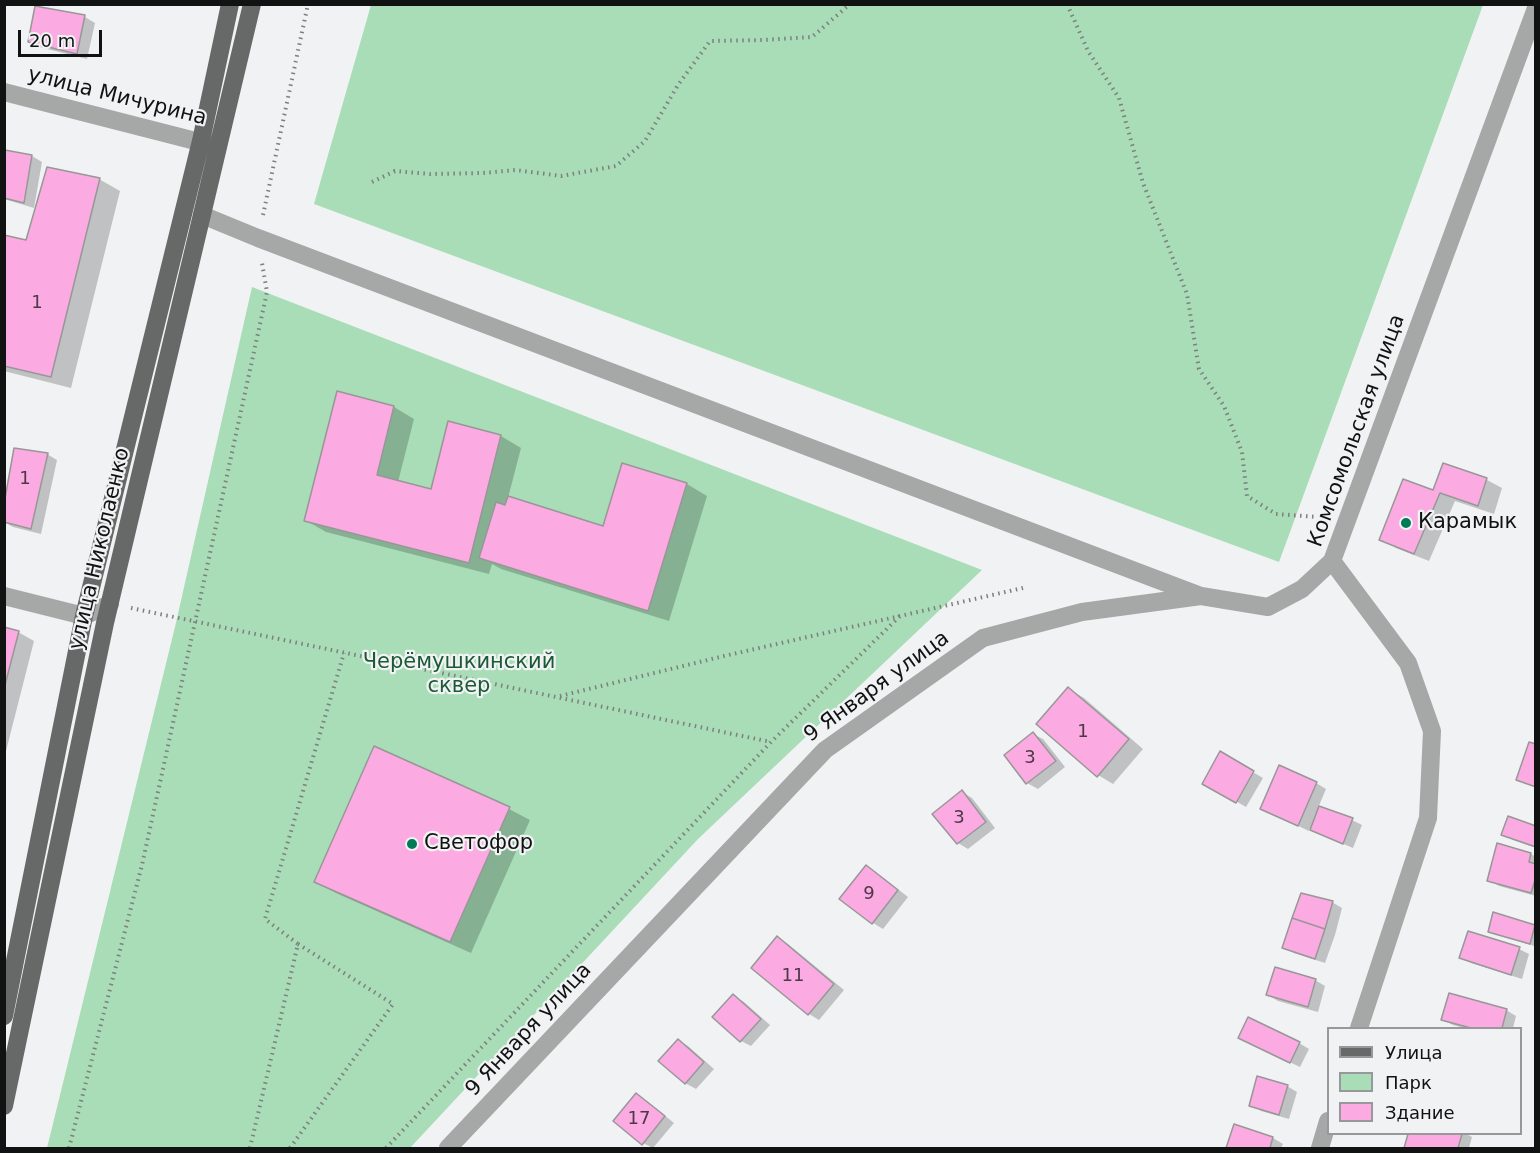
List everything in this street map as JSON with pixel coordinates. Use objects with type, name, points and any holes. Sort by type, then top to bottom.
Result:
[{"type":"main road","name":"улица Николаенко","points":[[4,1106],[110,604],[202,215],[209,144],[230,4]]},
{"type":"main road","name":"улица Николаенко","points":[[4,1016],[84,616],[209,144],[252,4]]},
{"type":"street","name":"Комсомольская улица","points":[[1360,1027],[1428,818],[1432,731],[1408,663],[1332,561],[1536,8]]},
{"type":"street","name":"улица Мичурина","points":[[4,92],[209,144]]},
{"type":"street","points":[[202,215],[1201,596]]},
{"type":"street","name":"9 Января улица","points":[[448,1149],[825,750],[983,638],[1082,612],[1201,596],[1268,607],[1302,589],[1332,561]]},
{"type":"street","points":[[4,596],[84,616],[110,604]]},
{"type":"street","points":[[1320,1149],[1327,1127]]},
{"type":"path","points":[[69,1149],[142,865],[267,292],[258,238],[308,4]]},
{"type":"path","points":[[372,182],[395,171],[430,174],[516,170],[561,176],[616,166],[645,141],[678,85],[710,41],[812,37],[850,4]]},
{"type":"path","points":[[1067,4],[1088,51],[1119,98],[1143,183],[1187,294],[1199,369],[1224,406],[1242,452],[1247,496],[1276,514],[1318,518]]},
{"type":"path","points":[[556,697],[1023,588]]},
{"type":"path","points":[[110,604],[771,742]]},
{"type":"path","points":[[386,1149],[771,742],[900,616]]},
{"type":"path","points":[[290,1149],[393,1005],[298,944],[265,919],[344,653]]},
{"type":"path","points":[[249,1149],[298,944]]},
{"type":"green space","points":[[371,4],[1483,5],[1279,562],[314,204]]},
{"type":"green space","name":"Черёмушкинский сквер","points":[[252,287],[982,570],[698,839],[410,1148],[47,1148],[175,627]]},
{"type":"building","points":[[35,6],[85,15],[77,54],[28,42]]},
{"type":"building","points":[[5,150],[32,155],[24,203],[4,198]]},
{"type":"building","points":[[47,167],[100,178],[51,377],[4,366],[4,235],[26,240]]},
{"type":"building","points":[[337,391],[394,406],[377,475],[431,489],[448,421],[501,435],[469,563],[304,521]]},
{"type":"building","points":[[14,448],[48,453],[31,529],[4,522],[4,504]]},
{"type":"building","points":[[622,463],[687,483],[648,611],[479,558],[496,502],[505,505],[508,496],[603,526]]},
{"type":"building","name":"Карамык","points":[[1443,463],[1487,478],[1478,506],[1440,493],[1414,554],[1379,540],[1403,479],[1433,490]]},
{"type":"building","points":[[4,627],[19,631],[4,689]]},
{"type":"building","points":[[1068,687],[1129,739],[1097,777],[1036,724]]},
{"type":"building","points":[[1033,732],[1056,761],[1026,784],[1004,755]]},
{"type":"building","points":[[1529,742],[1536,744],[1536,787],[1516,780]]},
{"type":"building","name":"Светофор","points":[[374,746],[510,807],[450,942],[314,882]]},
{"type":"building","points":[[1220,751],[1254,771],[1236,803],[1202,784]]},
{"type":"building","points":[[1279,765],[1317,782],[1298,826],[1260,809]]},
{"type":"building","points":[[962,790],[986,822],[957,844],[932,814]]},
{"type":"building","points":[[1319,806],[1353,818],[1343,844],[1310,830]]},
{"type":"building","points":[[1508,816],[1536,826],[1536,847],[1501,835]]},
{"type":"building","points":[[1497,843],[1531,853],[1529,862],[1536,864],[1536,877],[1531,893],[1487,881]]},
{"type":"building","points":[[866,865],[898,890],[872,924],[839,899]]},
{"type":"building","points":[[1301,893],[1333,901],[1325,929],[1292,918]]},
{"type":"building","points":[[1493,912],[1535,925],[1530,944],[1488,932]]},
{"type":"building","points":[[1292,918],[1325,929],[1315,959],[1282,948]]},
{"type":"building","points":[[1468,931],[1520,947],[1511,975],[1459,958]]},
{"type":"building","points":[[777,936],[834,984],[808,1015],[751,968]]},
{"type":"building","points":[[1275,967],[1316,979],[1308,1007],[1266,995]]},
{"type":"building","points":[[1449,993],[1507,1009],[1502,1027],[1467,1027],[1441,1020]]},
{"type":"building","points":[[733,994],[761,1019],[740,1042],[712,1017]]},
{"type":"building","points":[[1248,1017],[1300,1042],[1290,1063],[1238,1038]]},
{"type":"building","points":[[678,1039],[704,1062],[685,1084],[658,1061]]},
{"type":"building","points":[[1257,1076],[1288,1085],[1279,1115],[1249,1106]]},
{"type":"building","points":[[636,1093],[665,1116],[642,1145],[613,1121]]},
{"type":"building","points":[[1234,1124],[1273,1137],[1270,1148],[1226,1148]]},
{"type":"building","points":[[1408,1135],[1462,1135],[1458,1148],[1404,1148]]},
{"type":"place","name":"Карамык","points":[[1406,523]]},
{"type":"place","name":"Светофор","points":[[412,844]]}]
